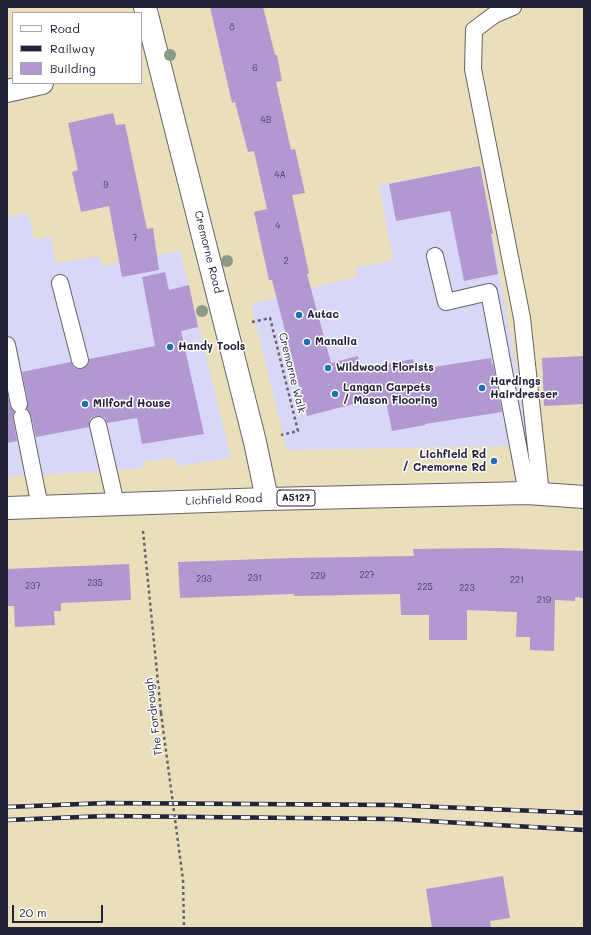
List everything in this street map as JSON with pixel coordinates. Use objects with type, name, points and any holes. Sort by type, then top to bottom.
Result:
[{"type":"main road","name":"Cremorne Road","points":[[146,7],[150,57],[227,327],[255,442],[267,499]]},
{"type":"main road","points":[[7,92],[38,84]]},
{"type":"main road","name":"Lichfield Road","points":[[7,508],[267,499],[534,493],[584,497]]},
{"type":"lane","points":[[513,7],[494,15],[474,30],[473,68],[522,318],[534,493]]},
{"type":"lane","points":[[436,256],[446,302],[489,292],[534,493]]},
{"type":"lane","points":[[60,283],[80,360]]},
{"type":"lane","points":[[7,345],[40,507]]},
{"type":"lane","points":[[98,425],[116,504]]},
{"type":"path","name":"Cremorne Walk","points":[[227,327],[270,318],[298,431],[255,442]]},
{"type":"path","name":"The Fordrough","points":[[140,503],[161,713],[183,880],[184,928]]},
{"type":"shaded area","points":[[480,166],[530,443],[510,446],[287,450],[251,304],[358,276],[355,268],[393,260],[379,185]]},
{"type":"shaded area","points":[[28,213],[34,239],[51,237],[56,263],[99,256],[102,266],[180,251],[231,458],[178,466],[176,458],[143,461],[143,468],[7,477],[7,217]]},
{"type":"building","points":[[210,7],[263,7],[275,55],[277,55],[282,81],[276,82],[291,150],[295,149],[305,193],[292,195],[309,273],[307,274],[331,363],[358,356],[361,369],[413,359],[415,370],[491,358],[502,412],[425,424],[392,431],[385,396],[307,416],[272,280],[269,280],[254,212],[267,209],[254,151],[248,152],[235,102],[232,103]]},
{"type":"building","points":[[113,113],[116,125],[125,124],[147,229],[153,228],[159,270],[122,277],[109,206],[81,212],[72,172],[78,170],[68,123]]},
{"type":"building","points":[[480,166],[493,234],[491,234],[498,274],[464,281],[450,211],[396,221],[389,184]]},
{"type":"building","points":[[165,272],[169,290],[189,285],[198,327],[181,331],[204,434],[142,444],[137,418],[107,423],[105,418],[96,416],[91,418],[89,427],[36,437],[31,415],[27,409],[28,402],[22,372],[71,362],[74,367],[82,369],[87,366],[89,359],[155,346],[142,277]]},
{"type":"building","points":[[584,356],[584,404],[544,406],[542,358]]},
{"type":"building","points":[[7,393],[10,406],[14,412],[13,419],[17,441],[7,443]]},
{"type":"building","points":[[502,548],[584,551],[584,598],[575,597],[575,601],[555,600],[554,651],[530,650],[530,637],[516,637],[517,612],[467,610],[467,640],[429,640],[429,615],[401,615],[400,594],[294,596],[294,594],[180,598],[178,562],[414,556],[413,549]]},
{"type":"building","points":[[129,564],[131,600],[61,603],[61,611],[54,611],[55,625],[15,627],[14,606],[7,606],[7,569]]},
{"type":"building","points":[[503,876],[510,918],[490,921],[491,928],[432,928],[426,889]]},
{"type":"railway","points":[[7,807],[107,803],[391,805],[584,813]]},
{"type":"railway","points":[[7,820],[106,816],[392,819],[584,830]]},
{"type":"place","name":"Autac","points":[[299,315]]},
{"type":"place","name":"Manalia","points":[[307,342]]},
{"type":"place","name":"Handy Tools","points":[[170,347]]},
{"type":"place","name":"Wildwood Florists","points":[[328,368]]},
{"type":"place","name":"Hardings Hairdresser","points":[[482,388]]},
{"type":"place","name":"Langan Carpets / Mason Flooring","points":[[335,394]]},
{"type":"place","name":"Milford House","points":[[85,404]]},
{"type":"place","name":"Lichfield Rd / Cremorne Rd","points":[[494,461]]}]
